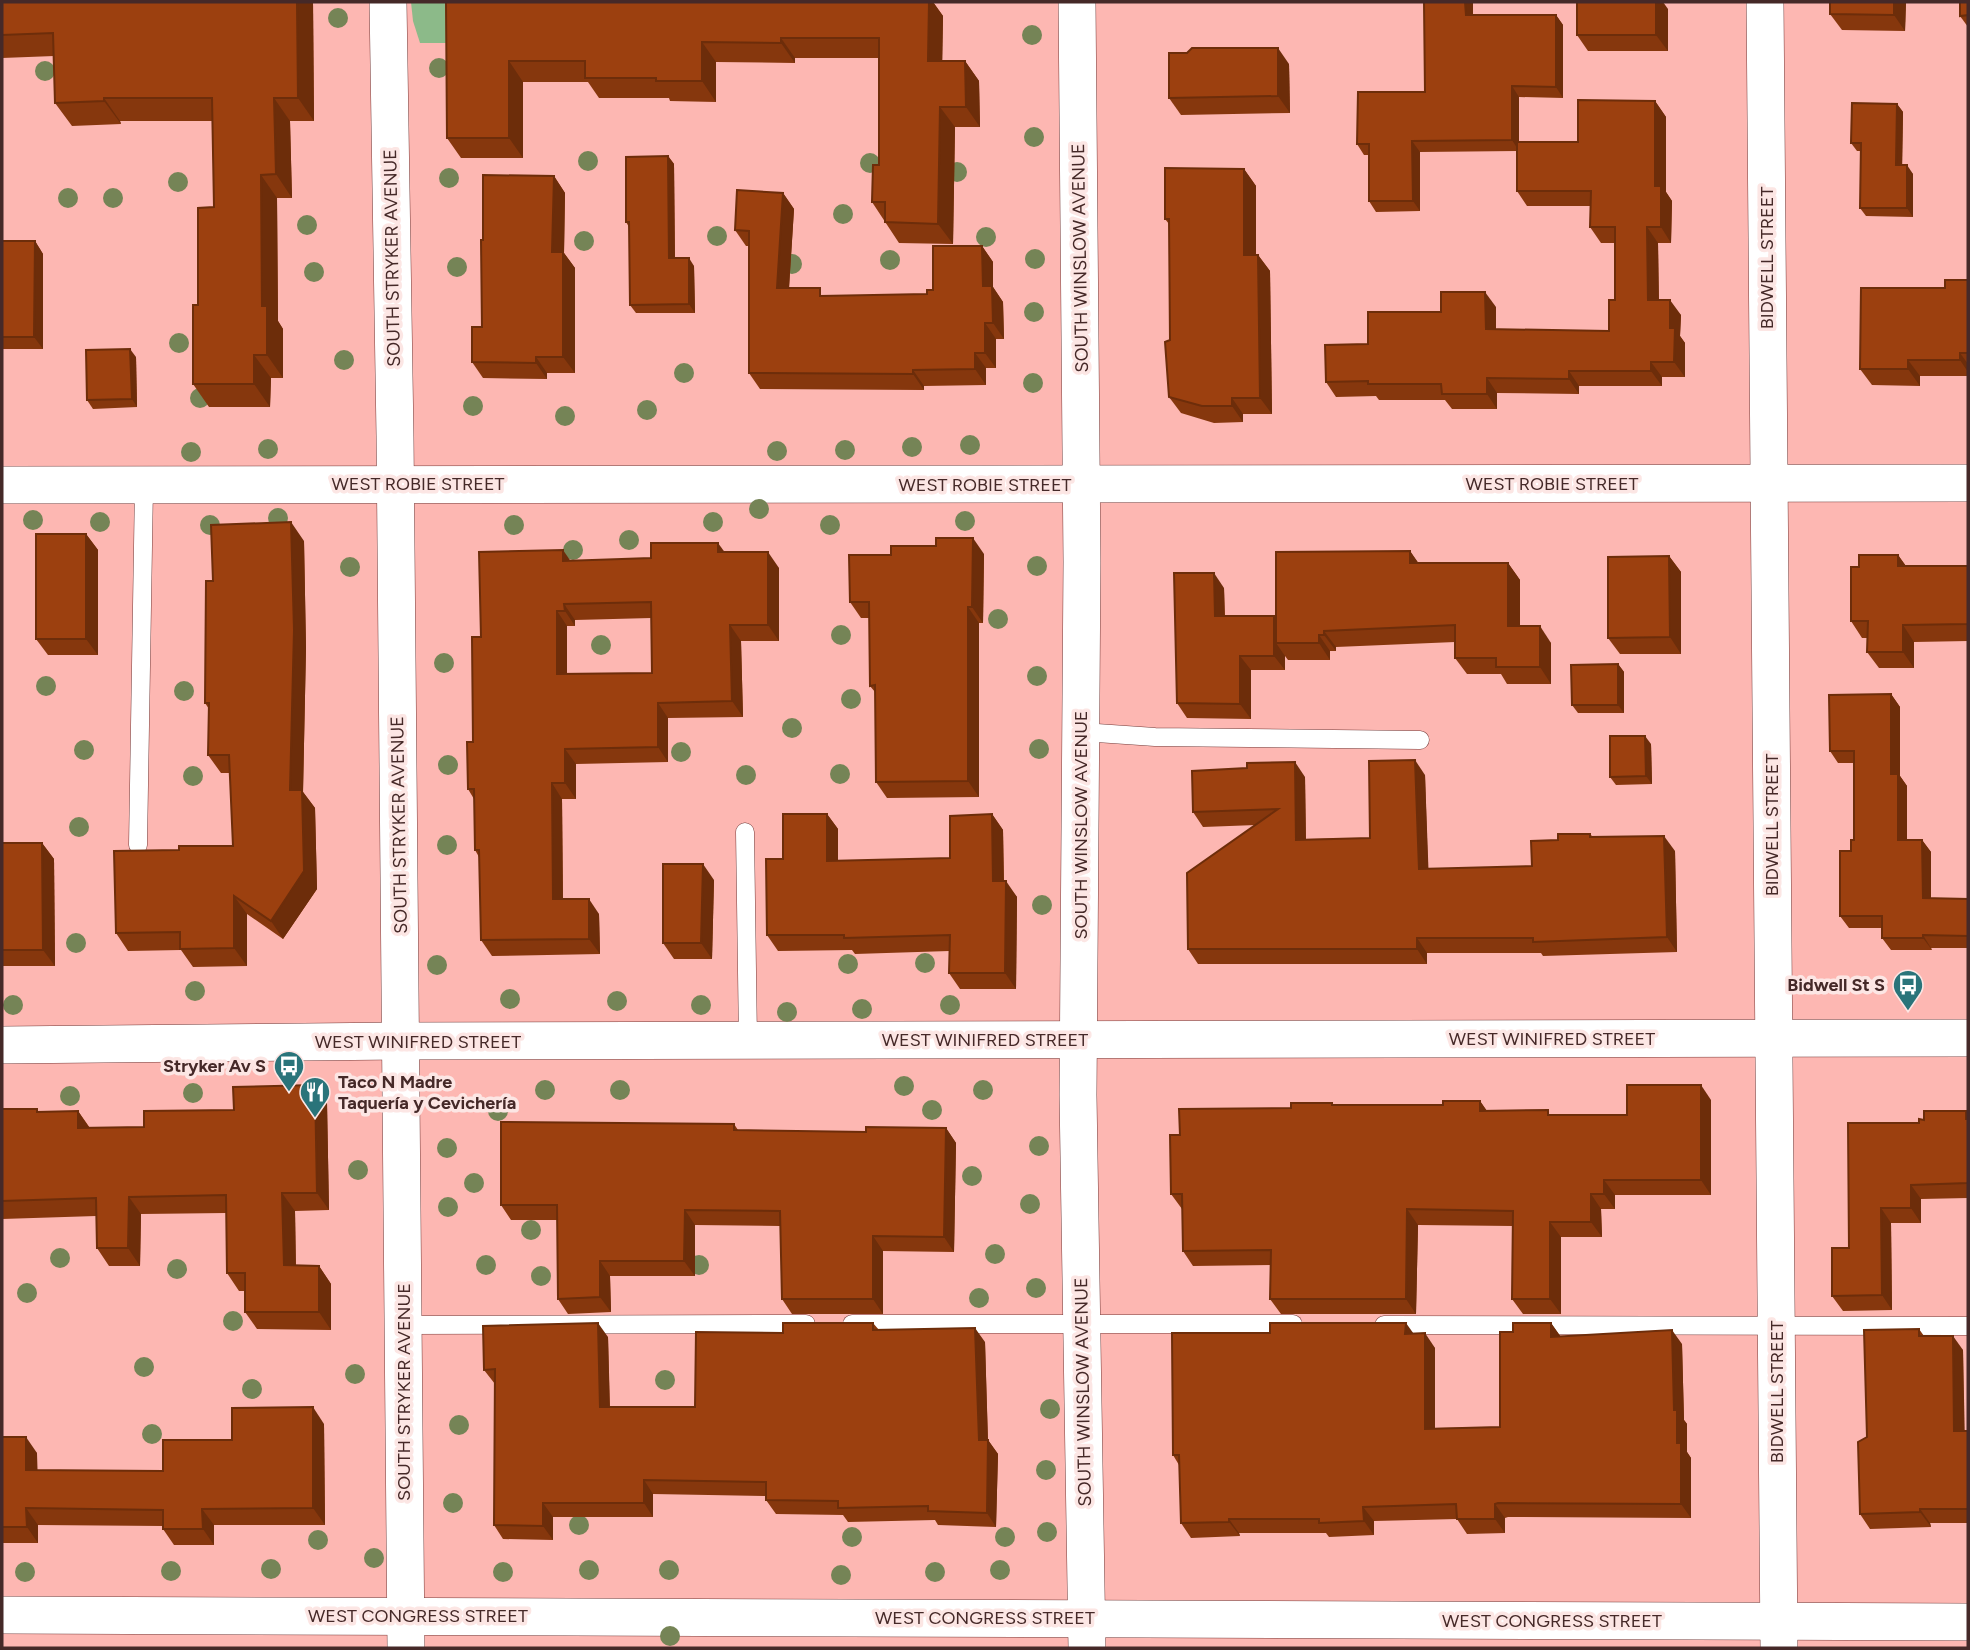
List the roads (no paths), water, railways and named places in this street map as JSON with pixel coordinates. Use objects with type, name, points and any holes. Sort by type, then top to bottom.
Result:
[{"type":"street","name":"SOUTH STRYKER AVENUE","points":[[388,2],[396,484],[405,1632]]},
{"type":"street","name":"SOUTH WINSLOW AVENUE","points":[[1077,2],[1082,732],[1078,1096],[1087,1633]]},
{"type":"street","name":"BIDWELL STREET","points":[[1765,2],[1779,1635]]},
{"type":"street","name":"WEST ROBIE STREET","points":[[2,485],[1968,484]]},
{"type":"street","name":"WEST WINIFRED STREET","points":[[2,1045],[401,1041],[1968,1038]]},
{"type":"street","name":"WEST CONGRESS STREET","points":[[2,1615],[405,1632],[1779,1635],[1968,1622]]},
{"type":"lane","points":[[138,845],[144,486]]},
{"type":"lane","points":[[1082,732],[1155,737],[1420,740]]},
{"type":"lane","points":[[745,832],[748,1041]]},
{"type":"lane","points":[[404,1325],[1312,1325]]},
{"type":"lane","points":[[1368,1325],[1968,1326]]},
{"type":"place","name":"Bidwell St S","points":[[1908,1012]]},
{"type":"place","name":"Stryker Av S","points":[[289,1093]]},
{"type":"place","name":"Taco N Madre Taquería y Cevichería","points":[[315,1119]]}]
